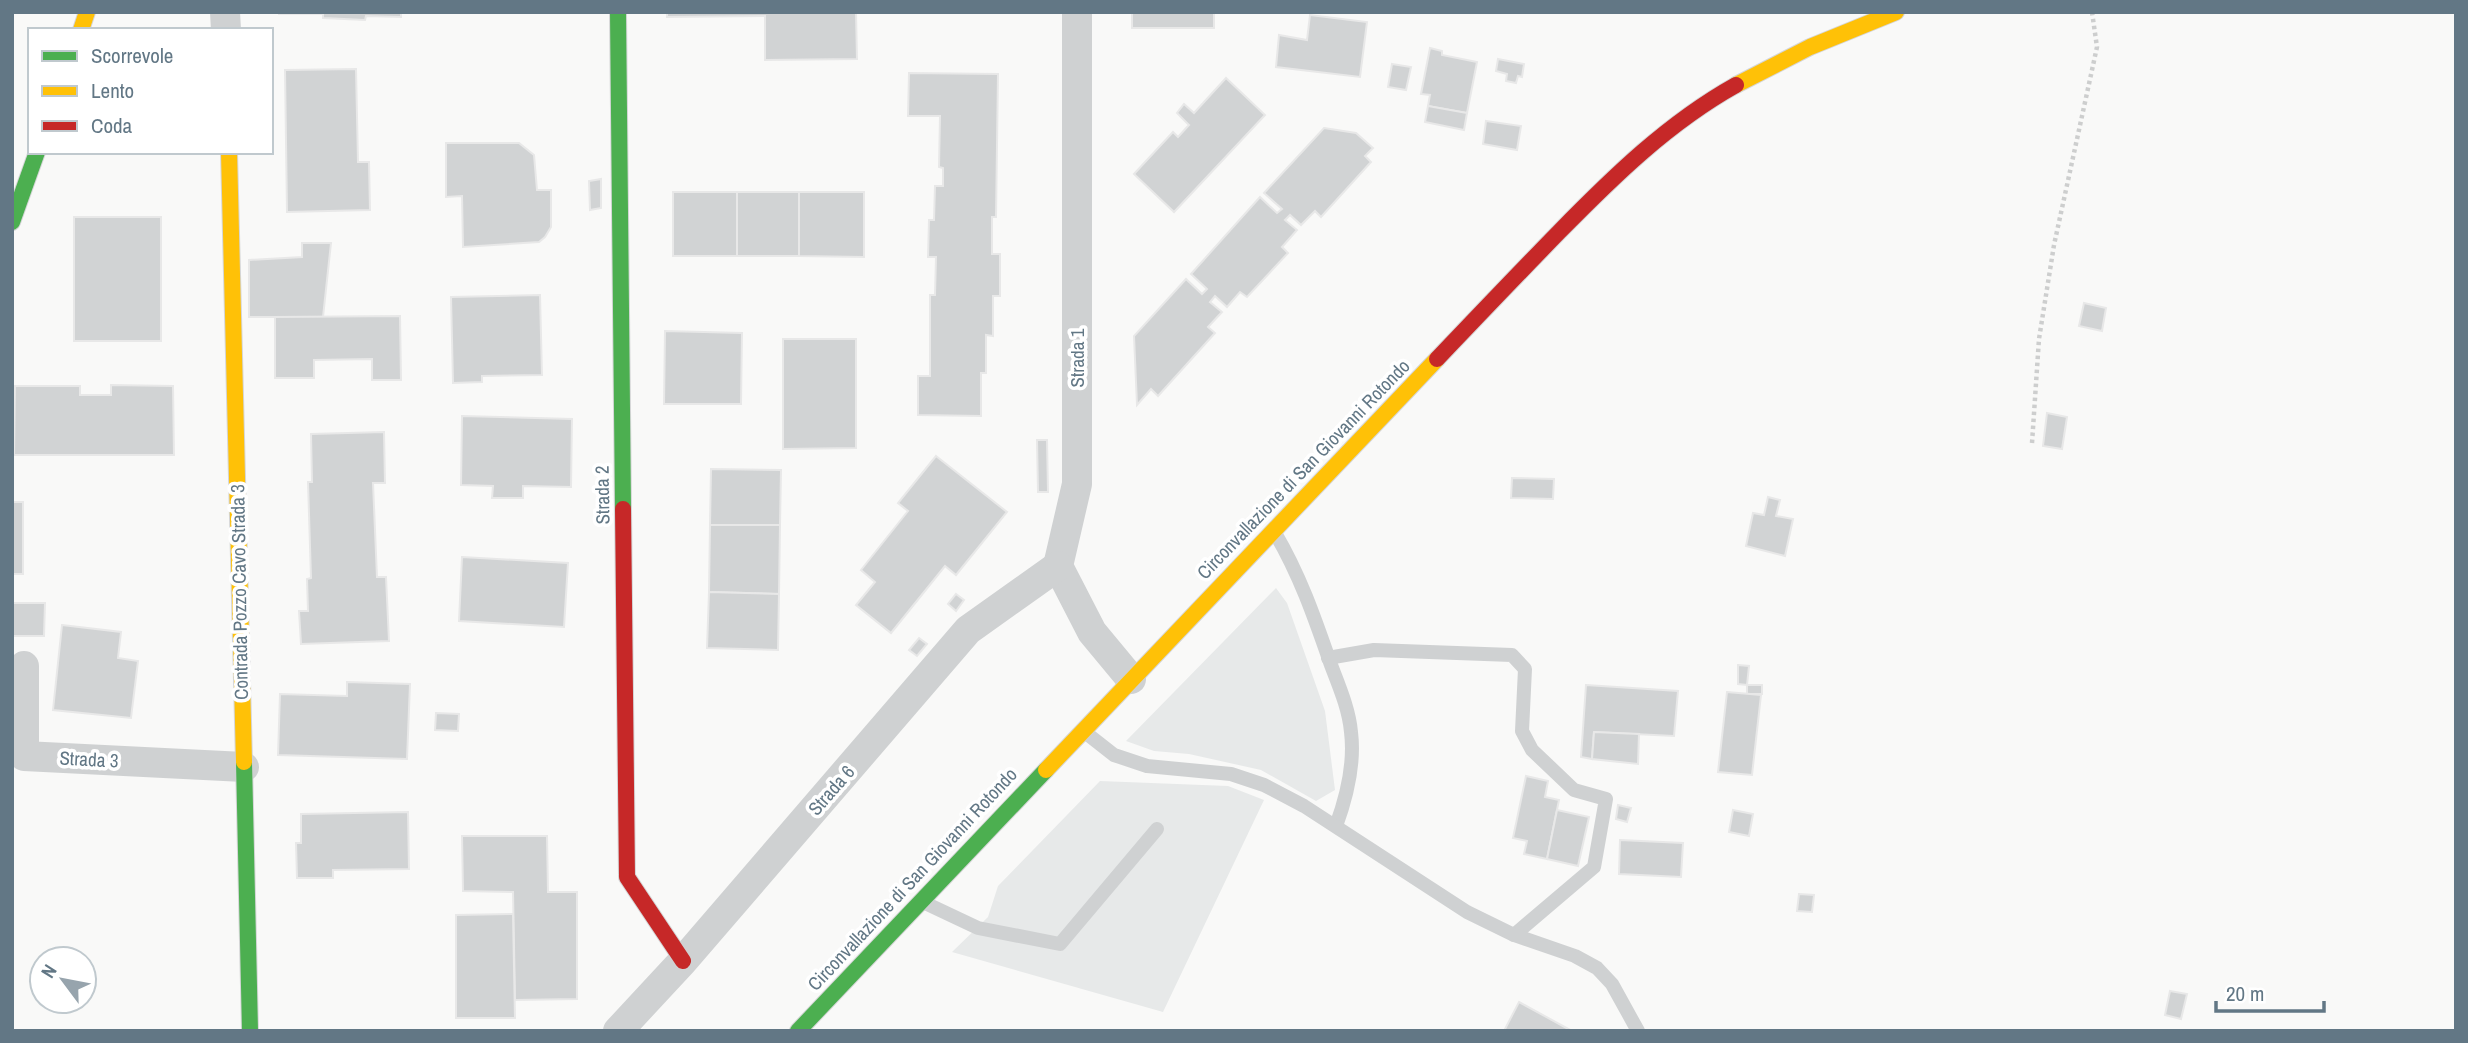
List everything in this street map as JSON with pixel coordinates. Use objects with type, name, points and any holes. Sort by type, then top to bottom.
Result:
[{"type":"street","name":"Strada 2","points":[[618,12],[627,877],[683,961]]},
{"type":"street","name":"Strada 1","points":[[1058,566],[1077,484],[1077,12]]},
{"type":"street","name":"Circonvallazione di San Giovanni Rotondo","points":[[797,1031],[1514,278],[1634,159],[1678,123],[1726,90],[1838,33],[1896,12]]},
{"type":"street","points":[[12,222],[36,154]]},
{"type":"street","name":"Contrada Pozzo Cavo Strada 3","points":[[229,154],[250,1031]]},
{"type":"street","name":"Strada 6","points":[[618,1031],[683,961],[968,630],[1058,566]]},
{"type":"street","points":[[1058,566],[1092,632],[1131,679]]},
{"type":"street","name":"Strada 3","points":[[24,666],[24,756],[244,767]]},
{"type":"lane","points":[[1273,530],[1291,560],[1328,657],[1351,731],[1352,763],[1346,798],[1336,826]]},
{"type":"lane","points":[[1328,657],[1374,650],[1512,656],[1525,669],[1522,731],[1532,750],[1574,790],[1606,799],[1594,867],[1514,935]]},
{"type":"lane","points":[[1082,730],[1114,755],[1147,766],[1231,774],[1264,785],[1336,826],[1467,912],[1514,935],[1575,956],[1597,968],[1612,984],[1638,1031]]},
{"type":"lane","points":[[920,901],[978,928],[1060,944],[1157,828]]},
{"type":"path","points":[[2032,443],[2039,339],[2054,245],[2097,47],[2092,12]]},
{"type":"shaded area","points":[[1276,588],[1287,603],[1325,711],[1335,790],[1316,801],[1261,770],[1189,754],[1154,751],[1126,741]]},
{"type":"shaded area","points":[[1100,781],[1228,786],[1264,800],[1163,1012],[952,952],[988,917],[998,886]]},
{"type":"building","points":[[279,12],[401,12],[401,17],[366,16],[365,20]]},
{"type":"building","points":[[667,12],[856,12],[857,59],[765,60],[765,16],[667,17]]},
{"type":"building","points":[[1132,12],[1214,12],[1214,28],[1132,28]]},
{"type":"building","points":[[1310,15],[1367,22],[1360,77],[1276,67],[1279,35],[1307,40]]},
{"type":"building","points":[[1430,48],[1442,51],[1442,55],[1477,62],[1467,113],[1428,106],[1430,95],[1421,94]]},
{"type":"building","points":[[1498,59],[1524,64],[1522,77],[1518,76],[1516,83],[1506,81],[1507,74],[1496,71]]},
{"type":"building","points":[[1392,64],[1411,67],[1406,90],[1388,87]]},
{"type":"building","points":[[356,69],[358,162],[369,162],[370,210],[287,212],[285,70]]},
{"type":"building","points":[[909,73],[998,74],[996,217],[992,217],[992,254],[1000,254],[1000,296],[993,296],[993,336],[986,335],[986,373],[981,373],[981,416],[918,415],[918,376],[930,376],[930,295],[935,295],[936,257],[928,257],[929,220],[934,220],[935,186],[943,186],[943,168],[939,167],[940,116],[908,116]]},
{"type":"building","points":[[1226,78],[1265,115],[1174,212],[1134,174],[1173,132],[1178,137],[1189,125],[1177,113],[1184,104],[1194,113]]},
{"type":"building","points":[[1428,106],[1467,113],[1464,130],[1425,122]]},
{"type":"building","points":[[1486,121],[1521,126],[1517,150],[1483,144]]},
{"type":"building","points":[[1324,128],[1356,133],[1373,148],[1365,156],[1371,162],[1321,217],[1315,211],[1301,225],[1290,215],[1285,220],[1297,230],[1282,247],[1288,253],[1247,297],[1240,292],[1227,307],[1215,296],[1210,302],[1222,312],[1208,327],[1215,333],[1158,396],[1151,389],[1137,405],[1134,336],[1186,279],[1202,294],[1207,289],[1191,274],[1260,197],[1277,213],[1282,209],[1264,193]]},
{"type":"building","points":[[446,143],[519,143],[534,155],[537,190],[551,190],[551,227],[545,237],[539,242],[463,247],[462,196],[446,197]]},
{"type":"building","points":[[601,179],[601,208],[590,210],[589,181]]},
{"type":"building","points":[[673,192],[737,192],[737,256],[673,256]]},
{"type":"building","points":[[737,192],[799,192],[799,256],[737,256]]},
{"type":"building","points":[[799,192],[864,192],[864,257],[799,256]]},
{"type":"building","points":[[74,217],[161,217],[161,341],[74,341]]},
{"type":"building","points":[[302,243],[331,243],[323,317],[249,317],[249,260],[302,257]]},
{"type":"building","points":[[540,295],[542,375],[482,376],[482,382],[453,383],[451,297]]},
{"type":"building","points":[[2084,303],[2106,308],[2102,331],[2079,326]]},
{"type":"building","points":[[400,316],[401,380],[372,380],[372,359],[314,360],[314,378],[275,378],[275,317]]},
{"type":"building","points":[[665,331],[742,333],[741,404],[664,404]]},
{"type":"building","points":[[783,339],[856,339],[856,448],[783,449]]},
{"type":"building","points":[[111,385],[173,386],[174,455],[14,455],[15,386],[80,386],[80,395],[111,395]]},
{"type":"building","points":[[2047,413],[2067,417],[2062,449],[2043,446]]},
{"type":"building","points":[[462,416],[572,419],[571,487],[523,486],[523,498],[492,498],[493,486],[461,485]]},
{"type":"building","points":[[384,432],[385,483],[373,483],[377,577],[386,577],[389,641],[301,644],[299,611],[308,611],[307,579],[311,578],[308,482],[312,482],[311,434]]},
{"type":"building","points":[[1037,440],[1047,440],[1048,492],[1038,492]]},
{"type":"building","points":[[936,456],[1007,512],[956,575],[945,566],[891,633],[856,605],[875,582],[861,570],[908,511],[898,503]]},
{"type":"building","points":[[711,469],[781,470],[780,525],[710,525]]},
{"type":"building","points":[[1512,478],[1554,479],[1553,499],[1511,498]]},
{"type":"building","points":[[1768,497],[1780,500],[1776,516],[1793,519],[1785,556],[1746,546],[1753,513],[1764,515]]},
{"type":"building","points":[[12,502],[23,502],[23,574],[12,574]]},
{"type":"building","points":[[710,525],[780,525],[779,594],[709,592]]},
{"type":"building","points":[[462,557],[568,563],[564,627],[459,621]]},
{"type":"building","points":[[709,592],[779,594],[778,650],[707,648]]},
{"type":"building","points":[[956,594],[964,600],[956,611],[948,604]]},
{"type":"building","points":[[12,603],[45,603],[44,636],[12,636]]},
{"type":"building","points":[[62,625],[121,632],[118,658],[138,661],[131,718],[53,710]]},
{"type":"building","points":[[919,638],[927,644],[917,656],[909,650]]},
{"type":"building","points":[[1738,665],[1749,666],[1747,685],[1738,684]]},
{"type":"building","points":[[347,682],[410,684],[407,759],[278,755],[280,694],[347,696]]},
{"type":"building","points":[[1586,685],[1678,691],[1674,736],[1594,732],[1592,759],[1581,757]]},
{"type":"building","points":[[1747,685],[1762,685],[1762,694],[1747,694]]},
{"type":"building","points":[[1727,692],[1761,695],[1752,775],[1718,772]]},
{"type":"building","points":[[436,713],[459,714],[458,731],[435,730]]},
{"type":"building","points":[[1594,732],[1639,734],[1638,764],[1592,759]]},
{"type":"building","points":[[1526,776],[1548,781],[1545,797],[1559,800],[1547,859],[1524,854],[1527,841],[1513,838]]},
{"type":"building","points":[[1618,805],[1631,808],[1627,822],[1616,819]]},
{"type":"building","points":[[1557,810],[1589,817],[1578,866],[1547,859]]},
{"type":"building","points":[[1733,810],[1753,814],[1749,836],[1729,832]]},
{"type":"building","points":[[408,812],[409,869],[333,870],[333,878],[297,878],[296,843],[301,843],[301,814]]},
{"type":"building","points":[[462,836],[547,836],[548,892],[577,892],[577,999],[515,1000],[513,892],[463,891]]},
{"type":"building","points":[[1620,840],[1683,843],[1681,877],[1619,874]]},
{"type":"building","points":[[1799,894],[1814,895],[1812,912],[1797,911]]},
{"type":"building","points":[[513,914],[515,1018],[456,1018],[456,915]]},
{"type":"building","points":[[2170,991],[2187,994],[2181,1019],[2165,1015]]},
{"type":"building","points":[[1519,1002],[1572,1031],[1504,1031]]},
{"type":"traffic: fast","points":[[618,12],[623,509]]},
{"type":"traffic: fast","points":[[12,222],[36,154]]},
{"type":"traffic: fast","points":[[244,762],[250,1031]]},
{"type":"traffic: fast","points":[[798,1031],[1046,770]]},
{"type":"traffic: slow","points":[[82,28],[87,12]]},
{"type":"traffic: slow","points":[[1736,85],[1810,47],[1896,12]]},
{"type":"traffic: slow","points":[[229,154],[244,762]]},
{"type":"traffic: slow","points":[[1046,770],[1437,359]]},
{"type":"traffic: jam","points":[[1437,359],[1621,171],[1687,116],[1736,85]]},
{"type":"traffic: jam","points":[[623,509],[627,877],[683,961]]}]
